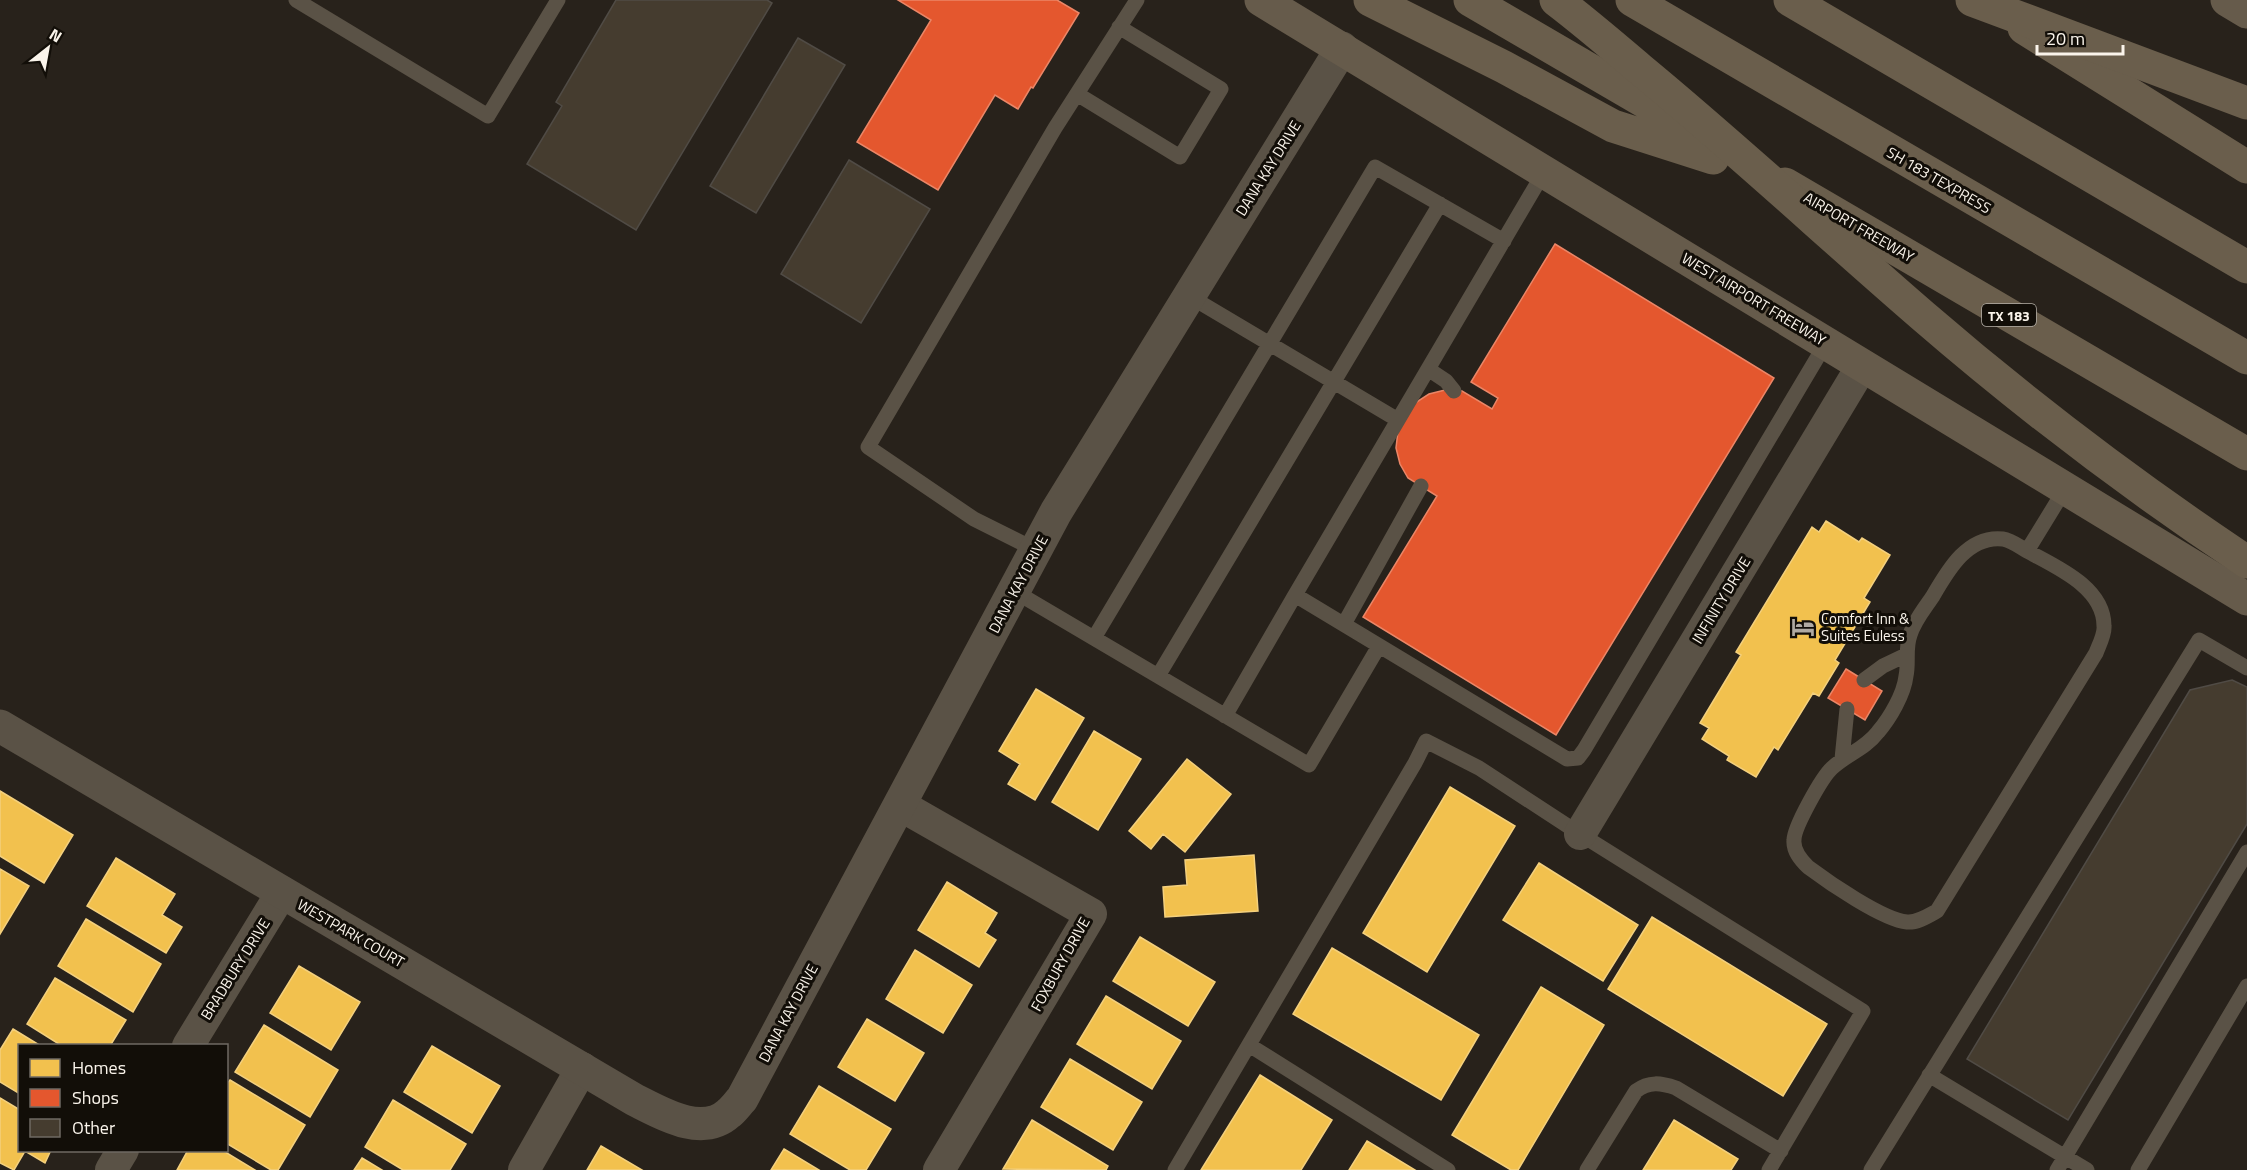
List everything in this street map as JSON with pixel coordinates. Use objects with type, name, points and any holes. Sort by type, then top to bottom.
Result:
[{"type":"highway","points":[[1370,0],[1504,67],[1612,126],[1771,176]]},
{"type":"highway","name":"AIRPORT FREEWAY","points":[[1470,0],[2247,454]]},
{"type":"highway","points":[[1556,0],[1675,97],[2003,384],[2090,452],[2182,519],[2247,562]]},
{"type":"highway","name":"SH 183 TEXPRESS","points":[[1632,0],[2247,358]]},
{"type":"highway","points":[[1791,0],[2247,267]]},
{"type":"highway","points":[[1974,0],[2247,103]]},
{"type":"highway","points":[[1974,0],[2040,37],[2247,167]]},
{"type":"main road","name":"WEST AIRPORT FREEWAY","points":[[1261,0],[2247,598]]},
{"type":"main road","points":[[2227,0],[2247,12]]},
{"type":"street","name":"DANA KAY DRIVE","points":[[709,1124],[728,1115],[742,1099],[1056,512],[1342,48]]},
{"type":"street","name":"INFINITY DRIVE","points":[[1580,834],[1862,366]]},
{"type":"street","name":"WESTPARK COURT","points":[[0,726],[672,1119],[709,1124]]},
{"type":"street","name":"FOXBURY DRIVE","points":[[900,805],[1091,914],[939,1170]]},
{"type":"street","name":"BRADBURY DRIVE","points":[[189,1044],[282,892]]},
{"type":"street","points":[[524,1170],[582,1068]]},
{"type":"street","points":[[111,1170],[122,1152]]},
{"type":"lane","points":[[296,0],[488,116],[558,0]]},
{"type":"lane","points":[[1036,550],[974,519],[868,447],[1135,0]]},
{"type":"lane","points":[[1077,94],[1180,157],[1221,89],[1119,27]]},
{"type":"lane","points":[[1094,638],[1375,167],[1503,241]]},
{"type":"lane","points":[[1226,716],[1294,595],[1544,172]]},
{"type":"lane","points":[[1158,676],[1440,204]]},
{"type":"lane","points":[[1189,296],[1398,420]]},
{"type":"lane","points":[[1294,595],[1567,759],[1578,758],[1826,343]]},
{"type":"lane","points":[[1428,369],[1446,381],[1454,391]]},
{"type":"lane","points":[[1344,624],[1421,486]]},
{"type":"lane","points":[[2027,551],[2065,489]]},
{"type":"lane","points":[[2004,539],[2027,551],[2079,581],[2097,600],[2105,627],[2096,653],[1937,911],[1908,923],[1889,917],[1823,878],[1797,856],[1794,840],[1797,824],[1829,770],[1842,759],[1866,746],[1879,731],[1898,700],[1906,676],[1906,655],[1910,635],[1947,571],[1964,552],[1981,541],[2004,539]]},
{"type":"lane","points":[[1014,591],[1309,765],[1379,646]]},
{"type":"lane","points":[[1871,1170],[2199,640],[2247,668]]},
{"type":"lane","points":[[1864,680],[1883,666],[1906,655]]},
{"type":"lane","points":[[1842,759],[1847,709]]},
{"type":"lane","points":[[1175,1170],[1426,741],[1479,768],[1863,1011],[1769,1170]]},
{"type":"lane","points":[[2061,1164],[2247,852]]},
{"type":"lane","points":[[2138,1170],[2247,986]]},
{"type":"lane","points":[[1249,1045],[1448,1170]]},
{"type":"lane","points":[[1929,1075],[2061,1164],[2087,1170]]},
{"type":"lane","points":[[1587,1170],[1636,1091],[1652,1083],[1676,1088],[1781,1150]]},
{"type":"building: Homes","name":"Comfort Inn & Suites Euless","points":[[1826,521],[1859,542],[1862,538],[1890,555],[1864,598],[1870,602],[1835,660],[1839,663],[1819,696],[1813,693],[1778,750],[1774,747],[1756,777],[1727,760],[1729,756],[1702,739],[1709,728],[1700,723],[1741,655],[1736,652],[1812,527],[1819,532]]},
{"type":"building: Homes","points":[[1036,689],[1084,718],[1035,800],[1008,784],[1020,764],[999,751]]},
{"type":"building: Homes","points":[[1094,731],[1141,759],[1098,830],[1052,802]]},
{"type":"building: Homes","points":[[1187,759],[1231,794],[1185,852],[1163,834],[1151,849],[1129,831]]},
{"type":"building: Homes","points":[[1450,787],[1515,826],[1427,972],[1363,933]]},
{"type":"building: Homes","points":[[0,791],[73,835],[44,883],[0,856]]},
{"type":"building: Homes","points":[[1254,855],[1258,911],[1165,917],[1163,887],[1187,885],[1185,860]]},
{"type":"building: Homes","points":[[116,858],[175,894],[162,915],[182,927],[166,953],[87,906]]},
{"type":"building: Homes","points":[[1539,863],[1638,925],[1603,981],[1503,920]]},
{"type":"building: Homes","points":[[0,869],[29,886],[0,934]]},
{"type":"building: Homes","points":[[947,882],[997,913],[985,933],[996,940],[979,967],[918,930]]},
{"type":"building: Homes","points":[[1652,917],[1827,1024],[1783,1096],[1608,989]]},
{"type":"building: Homes","points":[[86,919],[161,964],[133,1012],[58,966]]},
{"type":"building: Homes","points":[[1140,937],[1215,982],[1188,1026],[1113,981]]},
{"type":"building: Homes","points":[[1332,948],[1479,1035],[1441,1100],[1293,1014]]},
{"type":"building: Homes","points":[[915,950],[972,985],[943,1033],[886,999]]},
{"type":"building: Homes","points":[[299,966],[360,1002],[331,1050],[270,1013]]},
{"type":"building: Homes","points":[[55,978],[126,1020],[111,1044],[59,1044],[27,1024]]},
{"type":"building: Homes","points":[[1541,987],[1604,1025],[1518,1170],[1511,1170],[1452,1135]]},
{"type":"building: Homes","points":[[1106,996],[1181,1041],[1152,1089],[1077,1044]]},
{"type":"building: Homes","points":[[867,1019],[924,1053],[895,1101],[838,1067]]},
{"type":"building: Homes","points":[[264,1025],[338,1070],[310,1117],[235,1072]]},
{"type":"building: Homes","points":[[13,1029],[38,1044],[18,1044],[18,1093],[0,1082],[0,1050]]},
{"type":"building: Homes","points":[[432,1046],[500,1086],[472,1133],[404,1092]]},
{"type":"building: Homes","points":[[1070,1059],[1142,1102],[1113,1150],[1041,1107]]},
{"type":"building: Homes","points":[[1260,1075],[1332,1120],[1301,1170],[1201,1170]]},
{"type":"building: Homes","points":[[230,1080],[305,1125],[278,1170],[271,1170],[228,1144],[228,1082]]},
{"type":"building: Homes","points":[[819,1086],[891,1129],[866,1170],[850,1170],[790,1134]]},
{"type":"building: Homes","points":[[0,1098],[18,1109],[18,1152],[24,1152],[14,1170],[0,1163]]},
{"type":"building: Homes","points":[[393,1100],[466,1144],[450,1170],[403,1170],[365,1147]]},
{"type":"building: Homes","points":[[1032,1120],[1108,1166],[1106,1170],[1003,1169]]},
{"type":"building: Homes","points":[[1674,1120],[1738,1159],[1731,1170],[1643,1170]]},
{"type":"building: Homes","points":[[1367,1141],[1415,1170],[1349,1170]]},
{"type":"building: Homes","points":[[601,1146],[642,1170],[587,1170]]},
{"type":"building: Homes","points":[[784,1149],[819,1170],[771,1170]]},
{"type":"building: Homes","points":[[27,1152],[50,1152],[45,1163]]},
{"type":"building: Homes","points":[[187,1152],[225,1152],[255,1170],[177,1170]]},
{"type":"building: Homes","points":[[362,1158],[382,1170],[354,1170]]},
{"type":"building: Shops","points":[[898,0],[1057,0],[1079,13],[1018,109],[995,95],[938,190],[857,142],[931,20]]},
{"type":"building: Shops","points":[[1555,244],[1774,378],[1556,735],[1363,617],[1437,496],[1408,478],[1400,464],[1396,448],[1398,431],[1415,403],[1429,394],[1445,390],[1462,391],[1492,409],[1498,398],[1471,382]]},
{"type":"building: Shops","points":[[1846,669],[1882,691],[1865,720],[1828,698]]},
{"type":"building: Other","points":[[616,0],[767,0],[772,3],[636,230],[527,164],[562,106],[556,102]]},
{"type":"building: Other","points":[[798,38],[845,65],[756,213],[710,186]]},
{"type":"building: Other","points":[[849,160],[930,209],[861,323],[781,274]]},
{"type":"building: Other","points":[[2232,680],[2247,687],[2247,824],[2068,1120],[1967,1059],[2190,690]]},
{"type":"place","name":"Comfort Inn & Suites Euless","points":[[1803,627]]}]
